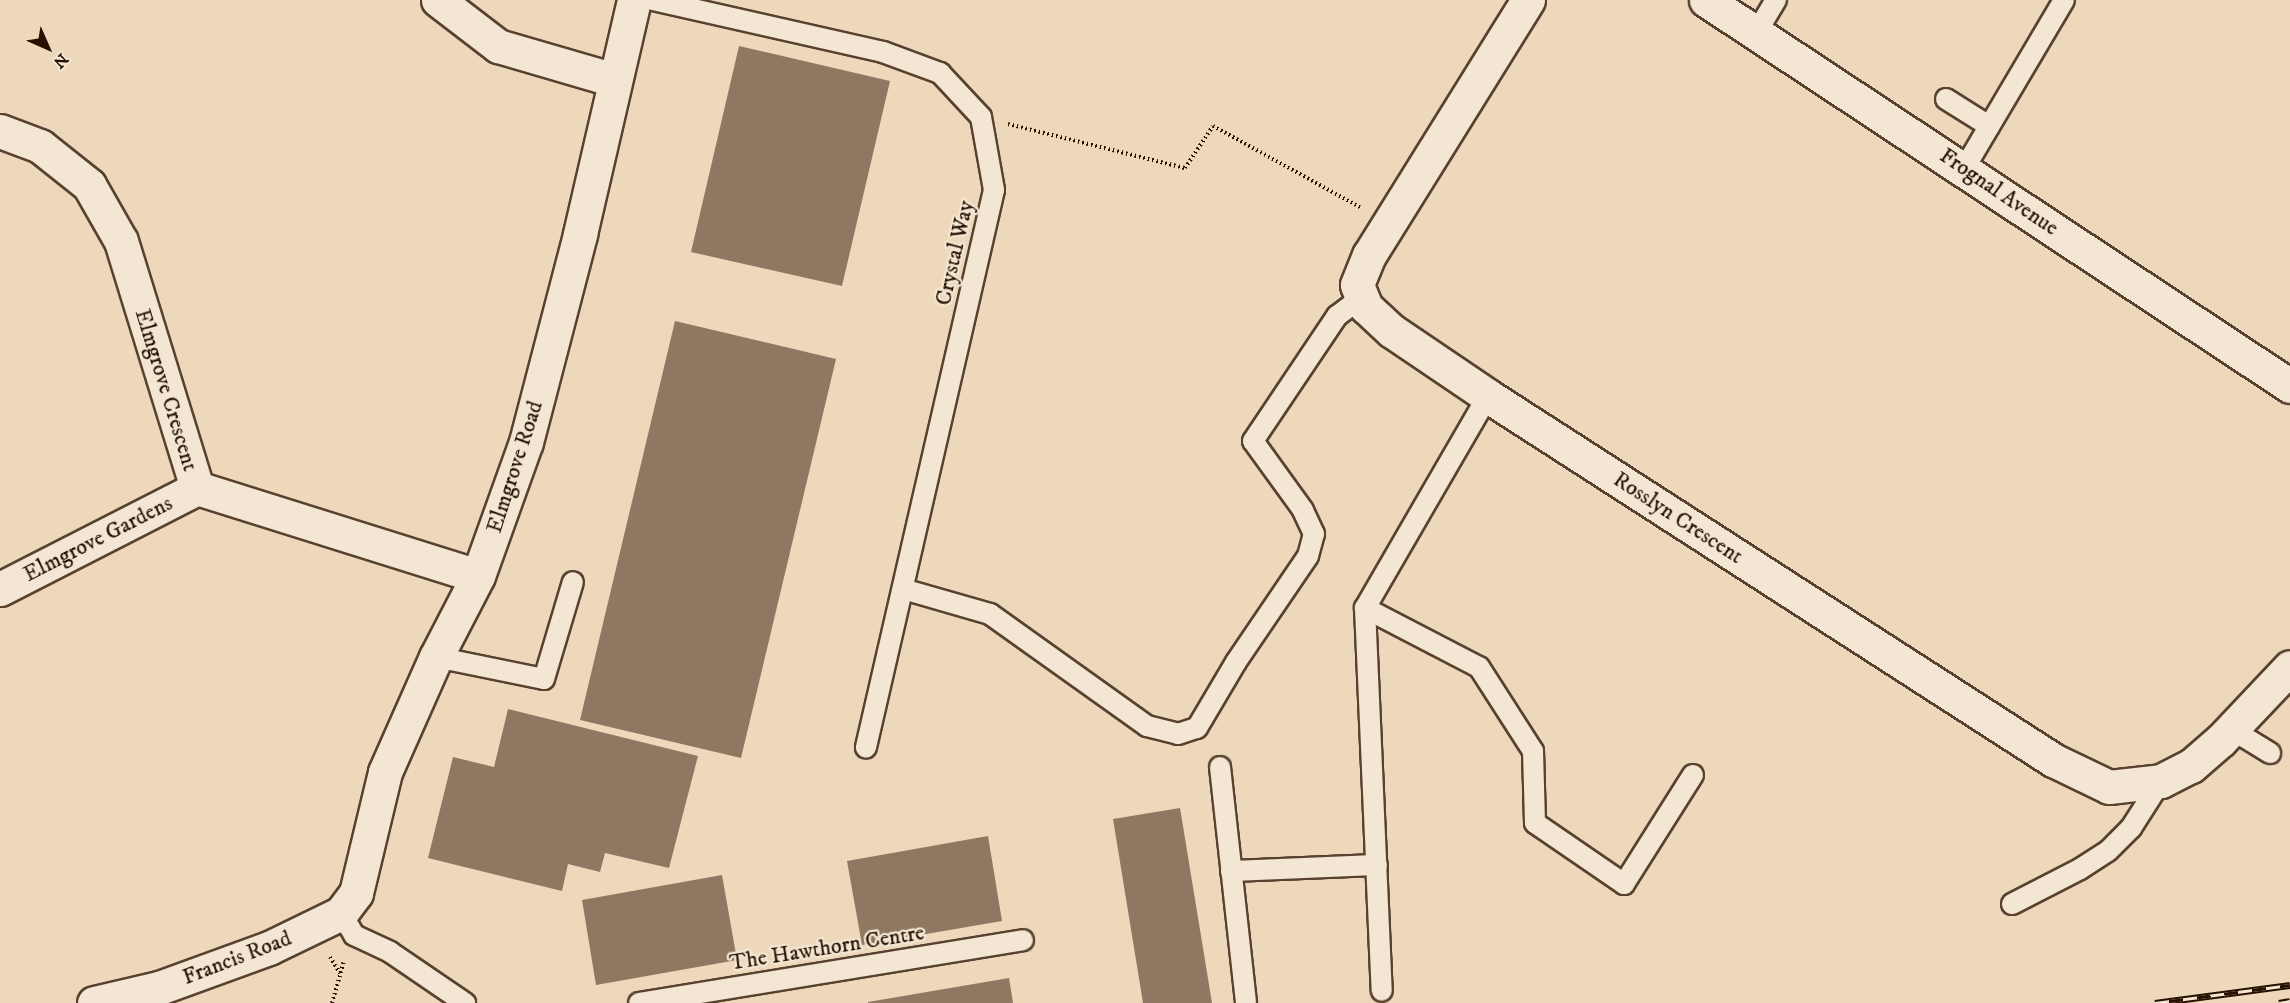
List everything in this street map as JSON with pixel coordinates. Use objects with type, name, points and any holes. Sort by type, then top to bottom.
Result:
[{"type":"street","points":[[438,0],[498,46],[614,80]]},
{"type":"street","name":"Elmgrove Road","points":[[347,924],[385,772],[436,657],[478,576],[526,442],[580,234],[633,0]]},
{"type":"street","points":[[1362,297],[1357,285],[1369,255],[1528,0]]},
{"type":"street","name":"Frognal Avenue","points":[[1706,0],[2290,386]]},
{"type":"street","name":"Elmgrove Crescent","points":[[0,131],[40,146],[89,185],[121,242],[197,488],[478,576]]},
{"type":"street","name":"Rosslyn Crescent","points":[[1362,297],[1366,307],[1392,331],[1488,396],[2053,760],[2109,787],[2161,781],[2191,766],[2231,729],[2290,667]]},
{"type":"street","name":"Elmgrove Gardens","points":[[0,589],[197,488]]},
{"type":"street","name":"Francis Road","points":[[94,1003],[159,988],[269,948],[347,924]]},
{"type":"lane","points":[[653,0],[883,52],[912,62],[940,73],[981,117]]},
{"type":"lane","points":[[1756,33],[1776,0]]},
{"type":"lane","points":[[1964,169],[2064,0]]},
{"type":"lane","points":[[1946,99],[1989,126]]},
{"type":"lane","name":"Crystal Way","points":[[866,747],[993,190],[981,117]]},
{"type":"lane","points":[[903,589],[990,614],[1147,726],[1178,734],[1197,728],[1236,662],[1308,556],[1314,534],[1304,510],[1253,441],[1338,316],[1362,297]]},
{"type":"lane","points":[[1382,991],[1365,608],[1488,396]]},
{"type":"lane","points":[[436,657],[544,679],[573,582]]},
{"type":"lane","points":[[1365,608],[1479,667],[1533,751],[1535,823],[1624,884],[1693,775]]},
{"type":"lane","points":[[2231,729],[2270,753]]},
{"type":"lane","points":[[1220,767],[1245,1003]]},
{"type":"lane","points":[[2012,904],[2080,869],[2108,851],[2131,828],[2161,781]]},
{"type":"lane","points":[[1232,871],[1377,865]]},
{"type":"lane","points":[[347,924],[465,1003]]},
{"type":"lane","name":"The Hawthorn Centre","points":[[639,1003],[1023,940]]},
{"type":"path","points":[[981,117],[1185,168],[1213,126],[1389,223]]},
{"type":"path","points":[[332,1003],[340,973],[347,924]]},
{"type":"path","points":[[327,950],[340,973]]},
{"type":"building","points":[[739,46],[890,81],[842,286],[691,252]]},
{"type":"building","points":[[675,321],[836,359],[741,758],[580,720]]},
{"type":"building","points":[[508,709],[698,756],[669,868],[605,853],[600,872],[568,864],[562,891],[428,858],[453,757],[494,767]]},
{"type":"building","points":[[1180,808],[1212,1003],[1143,1003],[1113,819]]},
{"type":"building","points":[[988,836],[1002,921],[862,945],[847,861]]},
{"type":"building","points":[[722,875],[737,960],[596,985],[582,900]]},
{"type":"building","points":[[1009,978],[1013,1003],[868,1003],[868,1002]]},
{"type":"railway","points":[[2155,1003],[2290,985]]},
{"type":"railway","points":[[2279,1003],[2290,1001]]}]
